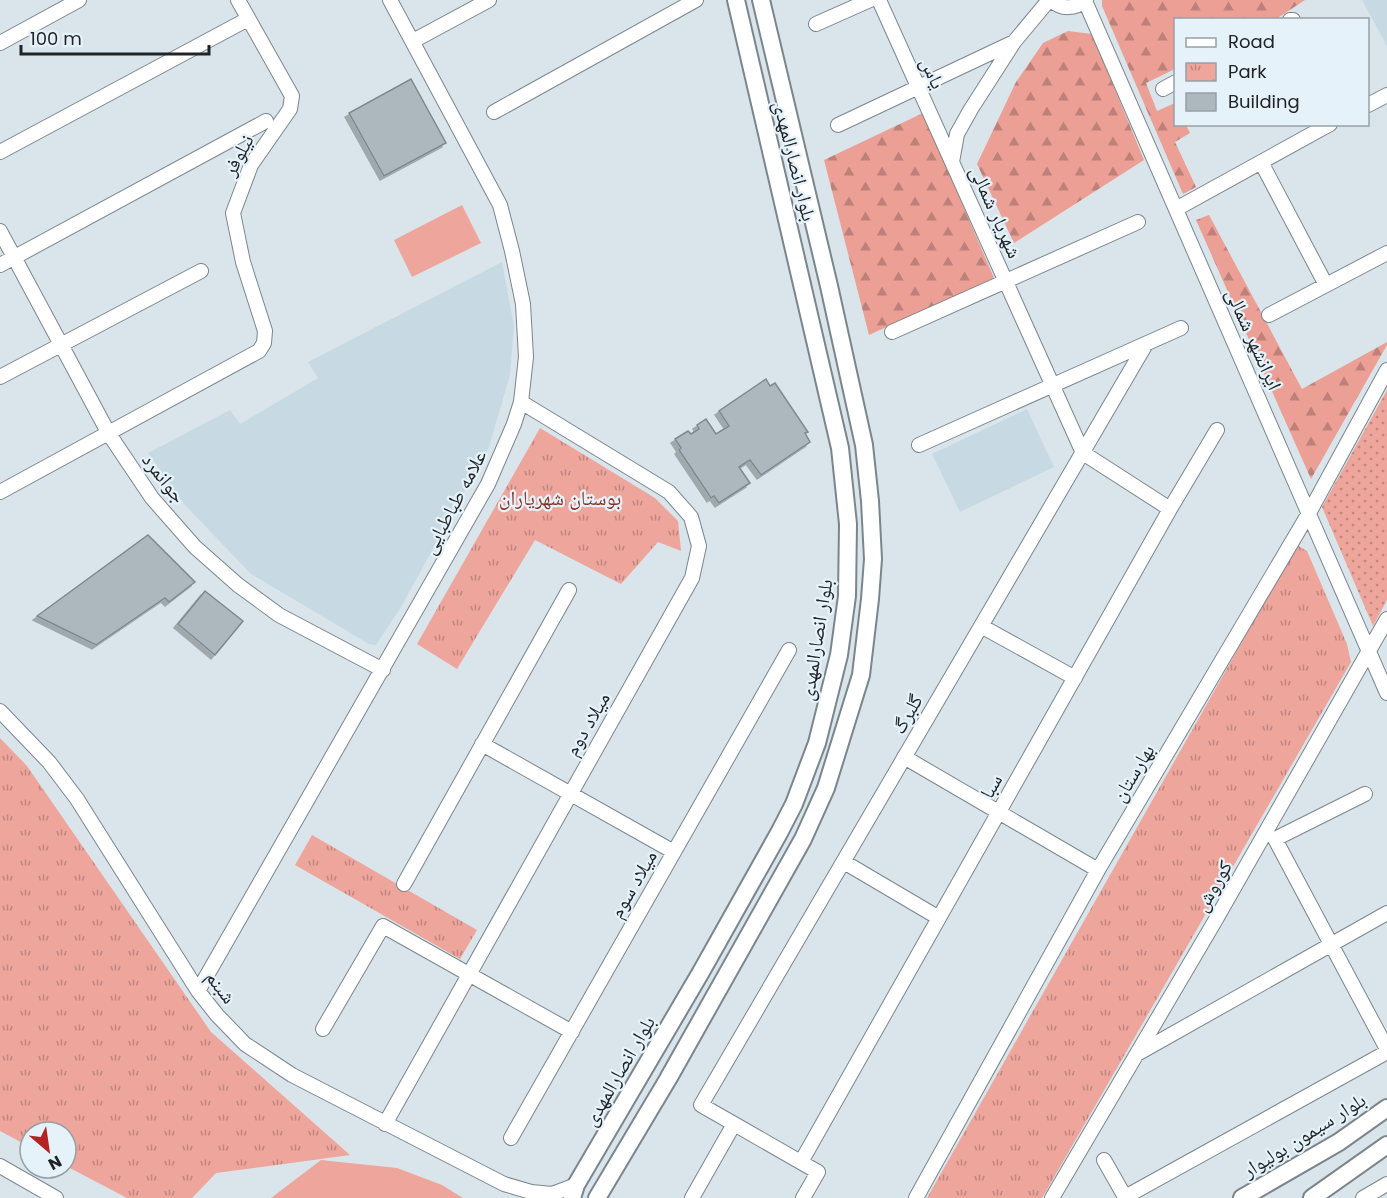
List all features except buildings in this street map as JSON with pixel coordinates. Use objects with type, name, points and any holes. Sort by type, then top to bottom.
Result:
[{"type":"main road","name":"بلوار انصارالمهدی","points":[[574,1192],[701,972],[794,804],[825,717],[843,628],[847,596],[848,524],[840,448],[830,395],[736,0]]},
{"type":"main road","name":"بلوار انصارالمهدی","points":[[597,1198],[674,1069],[803,839],[826,788],[861,675],[873,559],[864,445],[830,286],[760,0]]},
{"type":"main road","name":"بلوار سیمون بولیوار","points":[[1242,1198],[1339,1142],[1387,1108]]},
{"type":"main road","points":[[1312,1198],[1387,1145]]},
{"type":"street","points":[[0,43],[79,0]]},
{"type":"street","name":"نیلوفر","points":[[109,434],[259,351],[264,343],[265,331],[243,262],[233,213],[251,165],[290,109],[292,96],[238,0]]},
{"type":"street","name":"علامه طباطبایی","points":[[198,991],[488,484],[521,402],[526,357],[523,304],[500,205],[390,0]]},
{"type":"street","points":[[413,41],[489,0]]},
{"type":"street","points":[[494,112],[696,0]]},
{"type":"street","points":[[816,24],[870,0]]},
{"type":"street","name":"یاس","points":[[879,0],[952,162]]},
{"type":"street","points":[[1050,0],[1063,7],[1071,8],[1086,0]]},
{"type":"street","name":"شهریار شمالی","points":[[1050,0],[1014,42],[957,134],[952,162],[1083,453]]},
{"type":"street","name":"ایرانشهر شمالی","points":[[1086,0],[1387,693]]},
{"type":"street","points":[[0,152],[248,19]]},
{"type":"street","points":[[838,125],[1014,42]]},
{"type":"street","points":[[1369,104],[1387,95]]},
{"type":"street","points":[[0,265],[267,121]]},
{"type":"street","points":[[1176,209],[1326,126]]},
{"type":"street","points":[[1261,162],[1326,285]]},
{"type":"street","points":[[892,332],[1006,283],[1138,222]]},
{"type":"street","name":"جوانمرد","points":[[0,231],[109,434],[152,498],[195,547],[238,585],[279,615],[383,670]]},
{"type":"street","points":[[1269,315],[1387,253]]},
{"type":"street","points":[[0,377],[201,271]]},
{"type":"street","points":[[919,445],[1181,328]]},
{"type":"street","name":"گلبرگ","points":[[734,1124],[701,1105],[1146,344]]},
{"type":"street","name":"بهارستان","points":[[916,1198],[1098,870],[1309,513],[1387,370]]},
{"type":"street","name":"میلاد دوم","points":[[385,1124],[692,578],[699,546],[691,517],[669,492],[521,402]]},
{"type":"street","name":"سبا","points":[[801,1162],[1170,509],[1217,430]]},
{"type":"street","points":[[0,492],[109,434]]},
{"type":"street","points":[[1083,453],[1170,509]]},
{"type":"street","points":[[404,884],[569,590]]},
{"type":"street","name":"کوروش","points":[[1054,1198],[1387,620]]},
{"type":"street","points":[[981,626],[1075,678]]},
{"type":"street","name":"میلاد سوم","points":[[511,1138],[789,650]]},
{"type":"street","name":"شبنم","points":[[0,711],[49,762],[77,799],[198,991],[245,1044],[292,1075],[504,1185]]},
{"type":"street","points":[[482,744],[674,852]]},
{"type":"street","points":[[904,757],[1098,870]]},
{"type":"street","points":[[1104,1160],[1125,1197],[1387,1051],[1275,839],[1365,794]]},
{"type":"street","points":[[843,862],[939,918]]},
{"type":"street","points":[[1135,1056],[1387,913]]},
{"type":"street","points":[[322,1029],[383,926],[572,1032]]},
{"type":"street","points":[[692,1198],[734,1124],[818,1172],[803,1198]]},
{"type":"street","points":[[0,1166],[56,1198]]},
{"type":"street","points":[[1363,1198],[1387,1184]]},
{"type":"street","points":[[504,1185],[531,1192],[552,1194],[574,1192]]},
{"type":"street","points":[[504,1185],[516,1198]]},
{"type":"shaded area","points":[[1362,0],[1387,0],[1387,46]]},
{"type":"shaded area","points":[[502,262],[514,326],[510,375],[489,447],[401,607],[376,645],[369,644],[251,574],[184,504],[148,453],[230,410],[240,424],[318,378],[308,362]]},
{"type":"shaded area","points":[[1027,409],[1054,467],[960,512],[932,454]]},
{"type":"green space","points":[[1102,0],[1305,0],[1278,18],[1174,18],[1174,69],[1146,83],[1157,111],[1174,103],[1174,126],[1186,126],[1190,133],[1175,142],[1196,187],[1183,194],[1102,6]]},
{"type":"green space","points":[[1068,31],[1092,34],[1144,160],[1014,243],[977,164],[1016,82],[1043,43]]},
{"type":"green space","points":[[923,113],[994,278],[869,335],[824,160]]},
{"type":"green space","points":[[462,205],[481,243],[412,277],[394,240]]},
{"type":"green space","points":[[1209,215],[1302,389],[1387,342],[1311,479],[1196,220]]},
{"type":"green space","points":[[1387,390],[1387,600],[1373,626],[1322,507]]},
{"type":"green space","name":"بوستان شهریاران","points":[[540,428],[655,498],[678,521],[681,551],[658,542],[621,584],[535,540],[457,669],[417,644]]},
{"type":"green space","points":[[1297,545],[1307,551],[1347,644],[1351,662],[1042,1198],[927,1198]]},
{"type":"green space","points":[[0,738],[27,766],[211,1032],[350,1155],[216,1173],[192,1198],[127,1198],[78,1172],[78,1120],[18,1120],[18,1141],[0,1131]]},
{"type":"green space","points":[[312,835],[477,930],[460,959],[295,865]]},
{"type":"green space","points":[[321,1160],[397,1168],[442,1185],[463,1198],[271,1198]]}]
